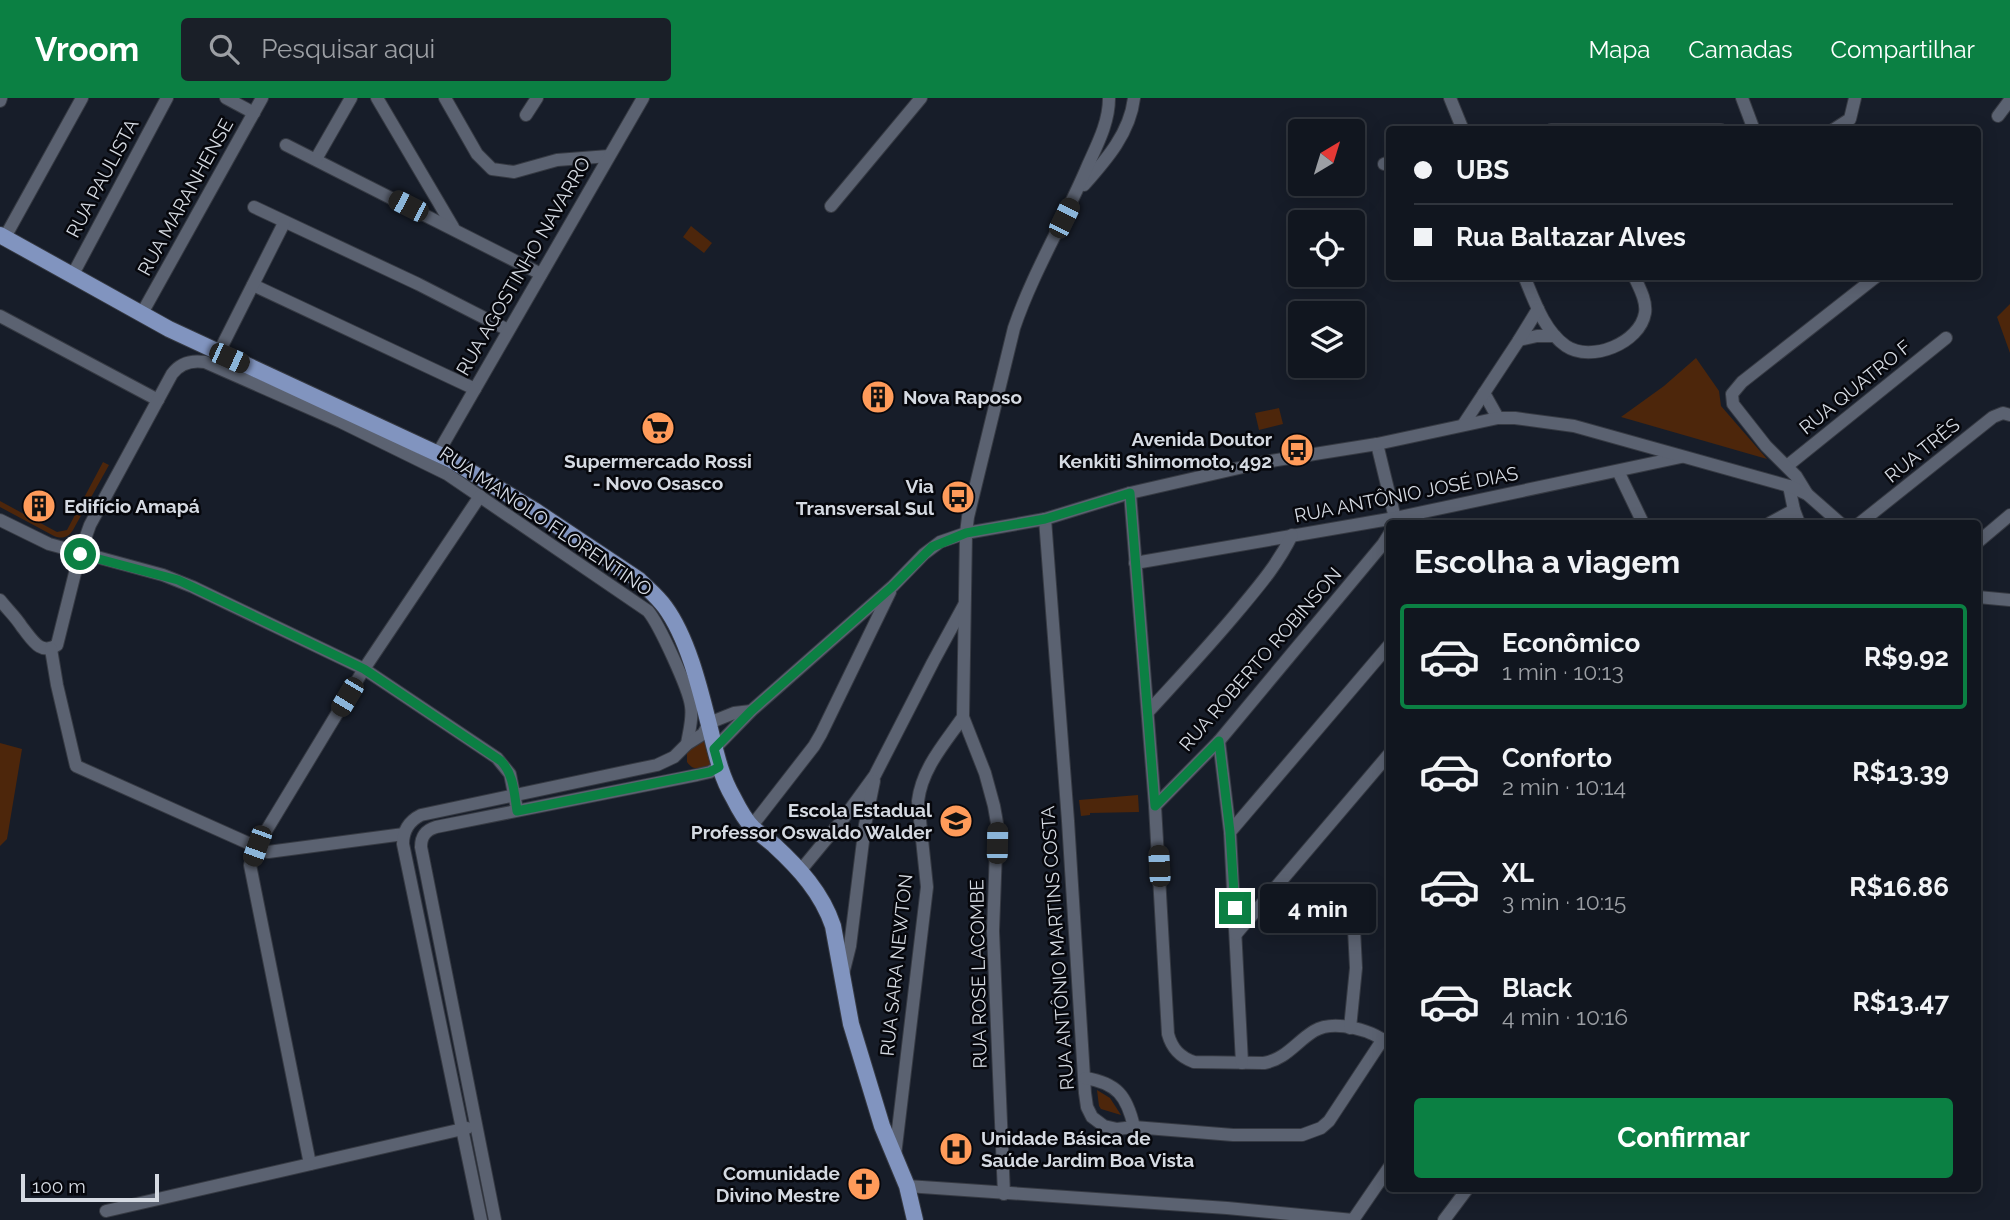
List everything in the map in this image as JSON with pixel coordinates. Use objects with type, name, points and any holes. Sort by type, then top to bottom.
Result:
[{"type":"main road","points":[[2,236],[141,315],[218,354],[438,453],[534,510],[639,580],[654,594],[676,625],[690,659],[719,767],[732,796],[751,827],[800,871],[822,901],[830,918],[851,1024],[882,1126],[907,1186],[915,1220]]},
{"type":"street","points":[[2,236],[82,98]]},
{"type":"street","name":"RUA PAULISTA","points":[[72,276],[167,98]]},
{"type":"street","points":[[226,98],[254,113]]},
{"type":"street","name":"RUA MARANHENSE","points":[[141,315],[261,98]]},
{"type":"street","points":[[316,159],[351,98]]},
{"type":"street","points":[[377,98],[454,229]]},
{"type":"street","points":[[445,98],[477,154],[492,169],[514,172],[557,160],[609,156]]},
{"type":"street","points":[[526,115],[537,98]]},
{"type":"street","name":"RUA AGOSTINHO NAVARRO","points":[[438,453],[643,98]]},
{"type":"street","points":[[831,206],[920,98]]},
{"type":"street","points":[[963,717],[968,517],[1022,304],[1075,196],[1107,121],[1110,111],[1109,98]]},
{"type":"street","points":[[1075,196],[1126,130],[1134,98]]},
{"type":"street","points":[[1450,98],[1461,126]]},
{"type":"street","points":[[1742,98],[1752,126]]},
{"type":"street","points":[[1839,126],[1850,119],[1855,98]]},
{"type":"street","points":[[1998,116],[2010,100]]},
{"type":"street","points":[[286,145],[541,274]]},
{"type":"street","points":[[254,207],[418,284],[508,330]]},
{"type":"street","points":[[218,354],[284,223]]},
{"type":"street","points":[[1526,280],[1538,309],[1555,336],[1564,345],[1586,353],[1601,352],[1616,346],[1634,332],[1645,312],[1644,299],[1636,280]]},
{"type":"street","points":[[1837,520],[1807,494],[1796,476],[1766,446],[1733,404],[1732,394],[1742,382],[1872,280]]},
{"type":"street","points":[[253,285],[475,389]]},
{"type":"street","points":[[1463,425],[1538,309]]},
{"type":"street","points":[[0,316],[158,400]]},
{"type":"street","points":[[1519,340],[1555,336]]},
{"type":"street","name":"RUA QUATRO F","points":[[1787,466],[1946,338]]},
{"type":"street","name":"RUA MANOLO FLORENTINO","points":[[51,649],[57,645],[90,525],[177,367],[188,362],[205,362],[341,422],[447,474],[648,611],[654,618],[690,699],[692,718],[683,748]]},
{"type":"street","points":[[1484,393],[1498,418]]},
{"type":"street","name":"RUA TRÊS","points":[[1864,520],[1993,417],[2003,413],[2010,415]]},
{"type":"street","points":[[714,749],[751,711],[893,586],[932,547],[966,533],[1045,519],[1130,493],[1265,462],[1377,444],[1498,418],[1515,418],[1574,426],[1789,486],[1807,494]]},
{"type":"street","points":[[1377,444],[1394,520]]},
{"type":"street","name":"RUA ANTÔNIO JOSÉ DIAS","points":[[1398,520],[1683,456]]},
{"type":"street","points":[[1618,471],[1642,520]]},
{"type":"street","points":[[1789,486],[1797,520]]},
{"type":"street","points":[[1130,493],[1155,806],[1170,1042],[1184,1058],[1194,1062],[1242,1063],[1275,1061],[1320,1028],[1365,1030],[1386,1043]]},
{"type":"street","points":[[310,1164],[250,865],[257,846],[364,669],[480,496]]},
{"type":"street","points":[[1776,520],[1794,510]]},
{"type":"street","points":[[1981,539],[2010,515]]},
{"type":"street","name":"RUA ANTÔNIO MARTINS COSTA","points":[[1045,519],[1087,1107],[1092,1117],[1117,1129],[1134,1127],[1233,1135],[1302,1135],[1329,1121],[1386,1043]]},
{"type":"street","points":[[0,520],[39,541],[178,580],[364,669],[497,758],[510,774],[517,811]]},
{"type":"street","name":"RUA ANTÔNIO JOSÉ DIAS","points":[[1135,562],[1386,522]]},
{"type":"street","points":[[1148,712],[1271,573],[1292,535]]},
{"type":"street","name":"RUA ROBERTO ROBINSON","points":[[1155,806],[1219,741],[1386,539]]},
{"type":"street","points":[[751,827],[814,746],[893,586]]},
{"type":"street","points":[[1981,597],[2010,600]]},
{"type":"street","points":[[0,600],[22,625],[33,643],[44,649],[51,649],[76,766],[268,852],[404,834]]},
{"type":"street","points":[[800,871],[875,775],[966,602]]},
{"type":"street","points":[[1230,832],[1386,649]]},
{"type":"street","points":[[481,1220],[403,844],[404,834],[409,825],[421,815],[648,768],[666,761],[703,733],[709,723],[734,713],[751,711]]},
{"type":"street","name":"RUA SARA NEWTON","points":[[895,1155],[927,887],[919,788],[928,767],[963,717]]},
{"type":"street","name":"RUA ROSE LACOMBE","points":[[963,717],[985,773],[997,823],[993,931],[1004,1194]]},
{"type":"street","points":[[1219,741],[1230,832],[1242,1063]]},
{"type":"street","points":[[683,748],[682,765],[692,775]]},
{"type":"street","points":[[1236,934],[1386,758]]},
{"type":"street","points":[[495,1220],[459,1046],[421,846],[422,839],[431,829],[710,772],[719,767]]},
{"type":"street","points":[[842,981],[850,946],[865,825],[875,775]]},
{"type":"street","points":[[843,819],[855,820],[865,825]]},
{"type":"street","points":[[1350,1028],[1356,968],[1353,909],[1358,895]]},
{"type":"street","points":[[830,918],[843,923],[853,919]]},
{"type":"street","points":[[445,1050],[459,1046]]},
{"type":"street","points":[[1085,1078],[1099,1080],[1116,1089],[1127,1103],[1134,1127]]},
{"type":"street","points":[[882,1126],[900,1104]]},
{"type":"street","points":[[106,1212],[476,1126]]},
{"type":"street","points":[[907,1186],[1227,1208],[1353,1220],[1386,1172]]},
{"type":"street","points":[[1444,1220],[1465,1192]]},
{"type":"shaded area","points":[[691,226],[712,243],[704,253],[683,237]]},
{"type":"shaded area","points":[[2010,304],[2010,353],[1997,317]]},
{"type":"shaded area","points":[[1696,358],[1719,391],[1721,406],[1767,459],[1621,417],[1664,386]]},
{"type":"shaded area","points":[[1279,408],[1283,424],[1259,430],[1255,413]]},
{"type":"shaded area","points":[[103,462],[109,465],[73,530],[67,536],[54,536],[0,507],[0,501],[57,532],[67,530]]},
{"type":"shaded area","points":[[704,740],[712,764],[695,768],[687,762],[687,752]]},
{"type":"shaded area","points":[[0,743],[22,749],[7,839],[0,846]]},
{"type":"shaded area","points":[[1138,795],[1139,812],[1090,813],[1081,816],[1079,800]]},
{"type":"shaded area","points":[[1097,1090],[1110,1098],[1121,1115],[1101,1109]]},
{"type":"place","name":"Nova Raposo","points":[[878,397]]},
{"type":"place","name":"Supermercado Rossi - Novo Osasco","points":[[658,428]]},
{"type":"place","name":"Avenida Doutor Kenkiti Shimomoto, 492","points":[[1297,450]]},
{"type":"place","name":"Via Transversal Sul","points":[[958,497]]},
{"type":"place","name":"Edifício Amapá","points":[[39,506]]},
{"type":"place","name":"Escola Estadual Professor Oswaldo Walder","points":[[956,821]]},
{"type":"place","name":"Unidade Básica de Saúde Jardim Boa Vista","points":[[956,1149]]},
{"type":"place","name":"Comunidade Divino Mestre","points":[[864,1184]]},
{"type":"route","points":[[80,554],[178,580],[364,669],[501,761],[512,780],[517,811],[710,772],[719,767],[714,749],[751,711],[893,586],[932,547],[966,533],[1045,519],[1130,493],[1155,806],[1219,741],[1230,832],[1235,908]]}]
